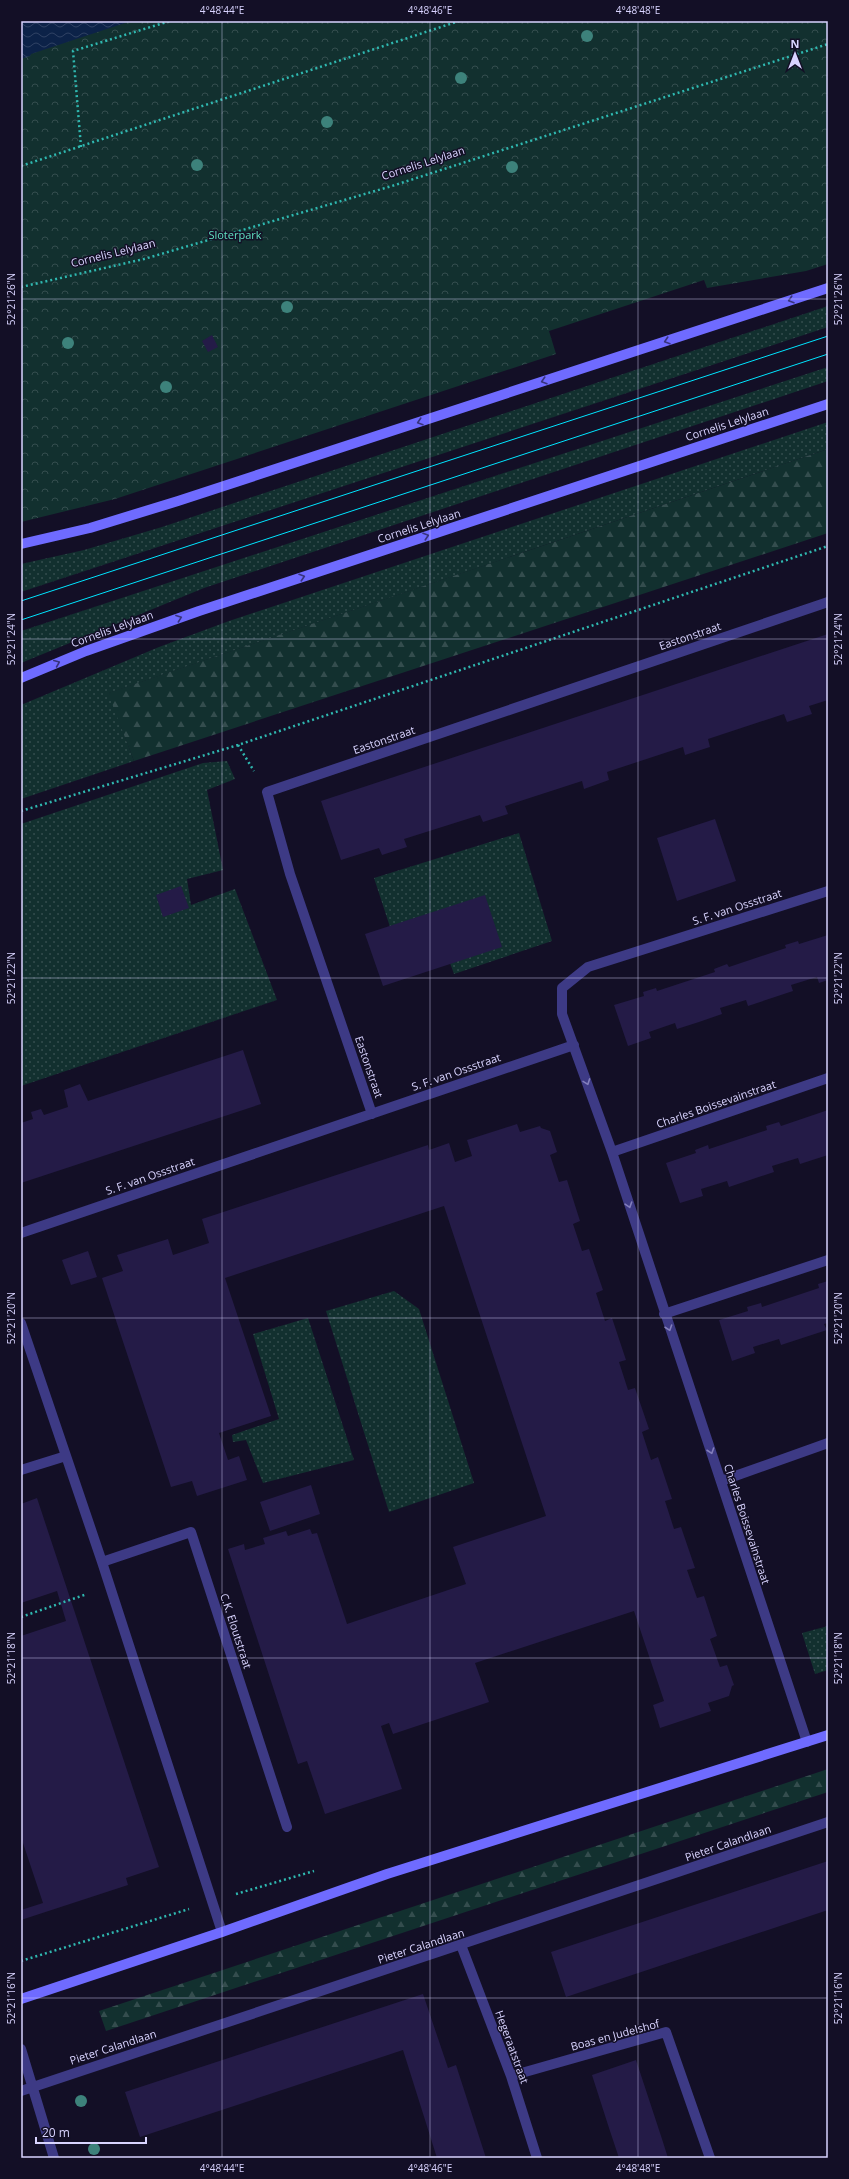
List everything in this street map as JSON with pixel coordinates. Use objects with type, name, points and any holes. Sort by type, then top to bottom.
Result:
[{"type":"main road","points":[[21,544],[90,528],[178,501],[828,288]]},
{"type":"main road","name":"Cornelis Lelylaan","points":[[21,678],[86,651],[199,611],[828,404]]},
{"type":"main road","points":[[21,1999],[222,1932],[387,1874],[828,1735]]},
{"type":"street","name":"Eastonstraat","points":[[372,1114],[290,874],[267,792],[828,602]]},
{"type":"street","name":"S. F. van Ossstraat","points":[[21,1233],[574,1045],[562,1014],[562,988],[588,967],[828,891]]},
{"type":"street","name":"Charles Boissevainstraat","points":[[574,1045],[612,1152],[664,1314],[721,1480],[807,1742]]},
{"type":"street","name":"Charles Boissevainstraat","points":[[612,1152],[828,1078]]},
{"type":"street","points":[[664,1314],[828,1260]]},
{"type":"street","points":[[21,1323],[102,1562],[222,1932]]},
{"type":"street","points":[[721,1480],[828,1443]]},
{"type":"street","points":[[21,1470],[66,1456]]},
{"type":"street","name":"C.K. Eloutstraat","points":[[102,1562],[191,1532],[287,1827]]},
{"type":"street","name":"Pieter Calandlaan","points":[[21,2091],[828,1822]]},
{"type":"street","name":"Hegeraatstraat","points":[[461,1945],[511,2076],[537,2158]]},
{"type":"street","name":"Boas en Judelshof","points":[[511,2076],[666,2032],[710,2158]]},
{"type":"street","points":[[21,2049],[54,2158]]},
{"type":"path","points":[[82,147],[73,51],[170,21]]},
{"type":"path","points":[[21,166],[459,21]]},
{"type":"path","name":"Cornelis Lelylaan","points":[[21,288],[144,259],[392,186],[828,44]]},
{"type":"path","points":[[21,811],[238,745],[828,546]]},
{"type":"path","points":[[238,745],[267,792]]},
{"type":"path","points":[[21,1617],[109,1586]]},
{"type":"green space","name":"Sloterpark","points":[[21,21],[828,21],[828,264],[806,271],[707,288],[704,280],[549,331],[556,354],[115,499],[21,522]]},
{"type":"green space","points":[[828,306],[828,327],[21,592],[21,564],[84,550],[162,527]]},
{"type":"green space","points":[[828,367],[828,381],[204,588],[21,663],[21,631]]},
{"type":"green space","points":[[828,422],[828,449],[109,693],[134,761],[21,799],[21,705],[159,647],[229,621]]},
{"type":"green space","points":[[828,449],[828,533],[134,761],[108,693]]},
{"type":"green space","points":[[227,761],[235,779],[207,790],[223,870],[187,879],[191,905],[235,889],[277,1000],[21,1086],[21,824],[203,763]]},
{"type":"green space","points":[[519,833],[552,941],[454,974],[450,963],[392,933],[374,878]]},
{"type":"green space","points":[[394,1291],[419,1309],[474,1483],[389,1512],[326,1311]]},
{"type":"green space","points":[[308,1318],[354,1460],[263,1483],[246,1440],[233,1442],[232,1435],[279,1419],[253,1334]]},
{"type":"green space","points":[[828,1626],[828,1670],[815,1674],[802,1633]]},
{"type":"green space","points":[[828,1769],[828,1792],[106,2031],[99,2011]]},
{"type":"water","points":[[21,21],[131,21],[31,54],[30,56],[21,59]]},
{"type":"building","points":[[212,335],[218,347],[208,352],[202,341]]},
{"type":"building","points":[[828,634],[828,700],[809,706],[812,714],[787,722],[784,714],[708,739],[710,747],[685,755],[683,747],[607,772],[609,780],[584,789],[582,781],[505,806],[508,814],[483,822],[480,815],[404,839],[407,847],[382,855],[379,848],[341,860],[321,801]]},
{"type":"building","points":[[715,819],[736,881],[677,901],[657,838]]},
{"type":"building","points":[[181,886],[189,908],[163,917],[156,895]]},
{"type":"building","points":[[485,895],[502,947],[383,986],[365,934]]},
{"type":"building","points":[[828,935],[828,980],[819,983],[817,977],[791,985],[793,991],[748,1006],[746,1000],[720,1008],[722,1014],[677,1029],[675,1023],[649,1032],[651,1038],[628,1046],[614,1005],[644,996],[643,992],[656,988],[657,991],[715,972],[714,969],[727,964],[729,967],[786,948],[785,945],[798,941],[799,944]]},
{"type":"building","points":[[243,1050],[261,1104],[21,1183],[21,1123],[33,1119],[31,1112],[41,1109],[44,1115],[68,1107],[64,1090],[80,1084],[88,1101]]},
{"type":"building","points":[[828,1110],[828,1155],[800,1164],[798,1158],[772,1166],[774,1172],[729,1187],[727,1181],[701,1189],[703,1196],[680,1203],[666,1163],[696,1153],[695,1150],[708,1145],[709,1149],[767,1130],[766,1126],[779,1122],[781,1126]]},
{"type":"building","points":[[517,1124],[520,1132],[540,1126],[541,1128],[550,1131],[557,1152],[550,1155],[559,1182],[567,1180],[580,1221],[573,1224],[582,1251],[589,1249],[603,1290],[596,1293],[605,1321],[612,1318],[626,1360],[619,1362],[628,1390],[635,1388],[649,1429],[642,1432],[651,1460],[658,1457],[672,1499],[665,1501],[674,1529],[681,1527],[695,1568],[687,1570],[697,1598],[704,1596],[717,1636],[710,1639],[720,1667],[727,1665],[734,1685],[732,1686],[729,1696],[708,1703],[711,1711],[660,1728],[653,1705],[664,1701],[634,1611],[475,1663],[489,1702],[393,1734],[389,1723],[381,1726],[402,1789],[325,1814],[307,1761],[298,1764],[228,1549],[244,1544],[245,1550],[265,1544],[263,1538],[286,1531],[288,1536],[310,1529],[312,1534],[317,1533],[347,1624],[466,1584],[453,1547],[546,1516],[444,1206],[225,1278],[271,1416],[219,1433],[228,1460],[239,1456],[247,1480],[197,1496],[192,1481],[171,1487],[102,1278],[123,1271],[117,1255],[168,1239],[173,1255],[209,1243],[202,1219],[428,1145],[429,1150],[449,1143],[455,1162],[472,1156],[467,1140]]},
{"type":"building","points":[[88,1251],[97,1277],[71,1285],[62,1260]]},
{"type":"building","points":[[828,1281],[828,1323],[824,1324],[827,1330],[781,1345],[779,1339],[753,1347],[755,1353],[732,1361],[719,1320],[748,1311],[747,1307],[761,1303],[762,1307],[819,1288],[818,1284]]},
{"type":"building","points":[[311,1485],[320,1514],[270,1531],[260,1502]]},
{"type":"building","points":[[37,1498],[159,1867],[126,1878],[128,1885],[21,1920],[21,1910],[43,1903],[21,1837],[21,1636],[66,1621],[57,1591],[21,1603],[21,1504]]},
{"type":"building","points":[[828,1861],[828,1910],[566,1997],[551,1952]]},
{"type":"building","points":[[423,1994],[448,2068],[456,2065],[486,2158],[437,2158],[403,2050],[140,2137],[125,2092]]},
{"type":"building","points":[[636,2060],[668,2158],[619,2158],[609,2128],[592,2075]]},
{"type":"tram line","points":[[21,601],[828,336]]},
{"type":"tram line","points":[[21,620],[828,354]]}]
